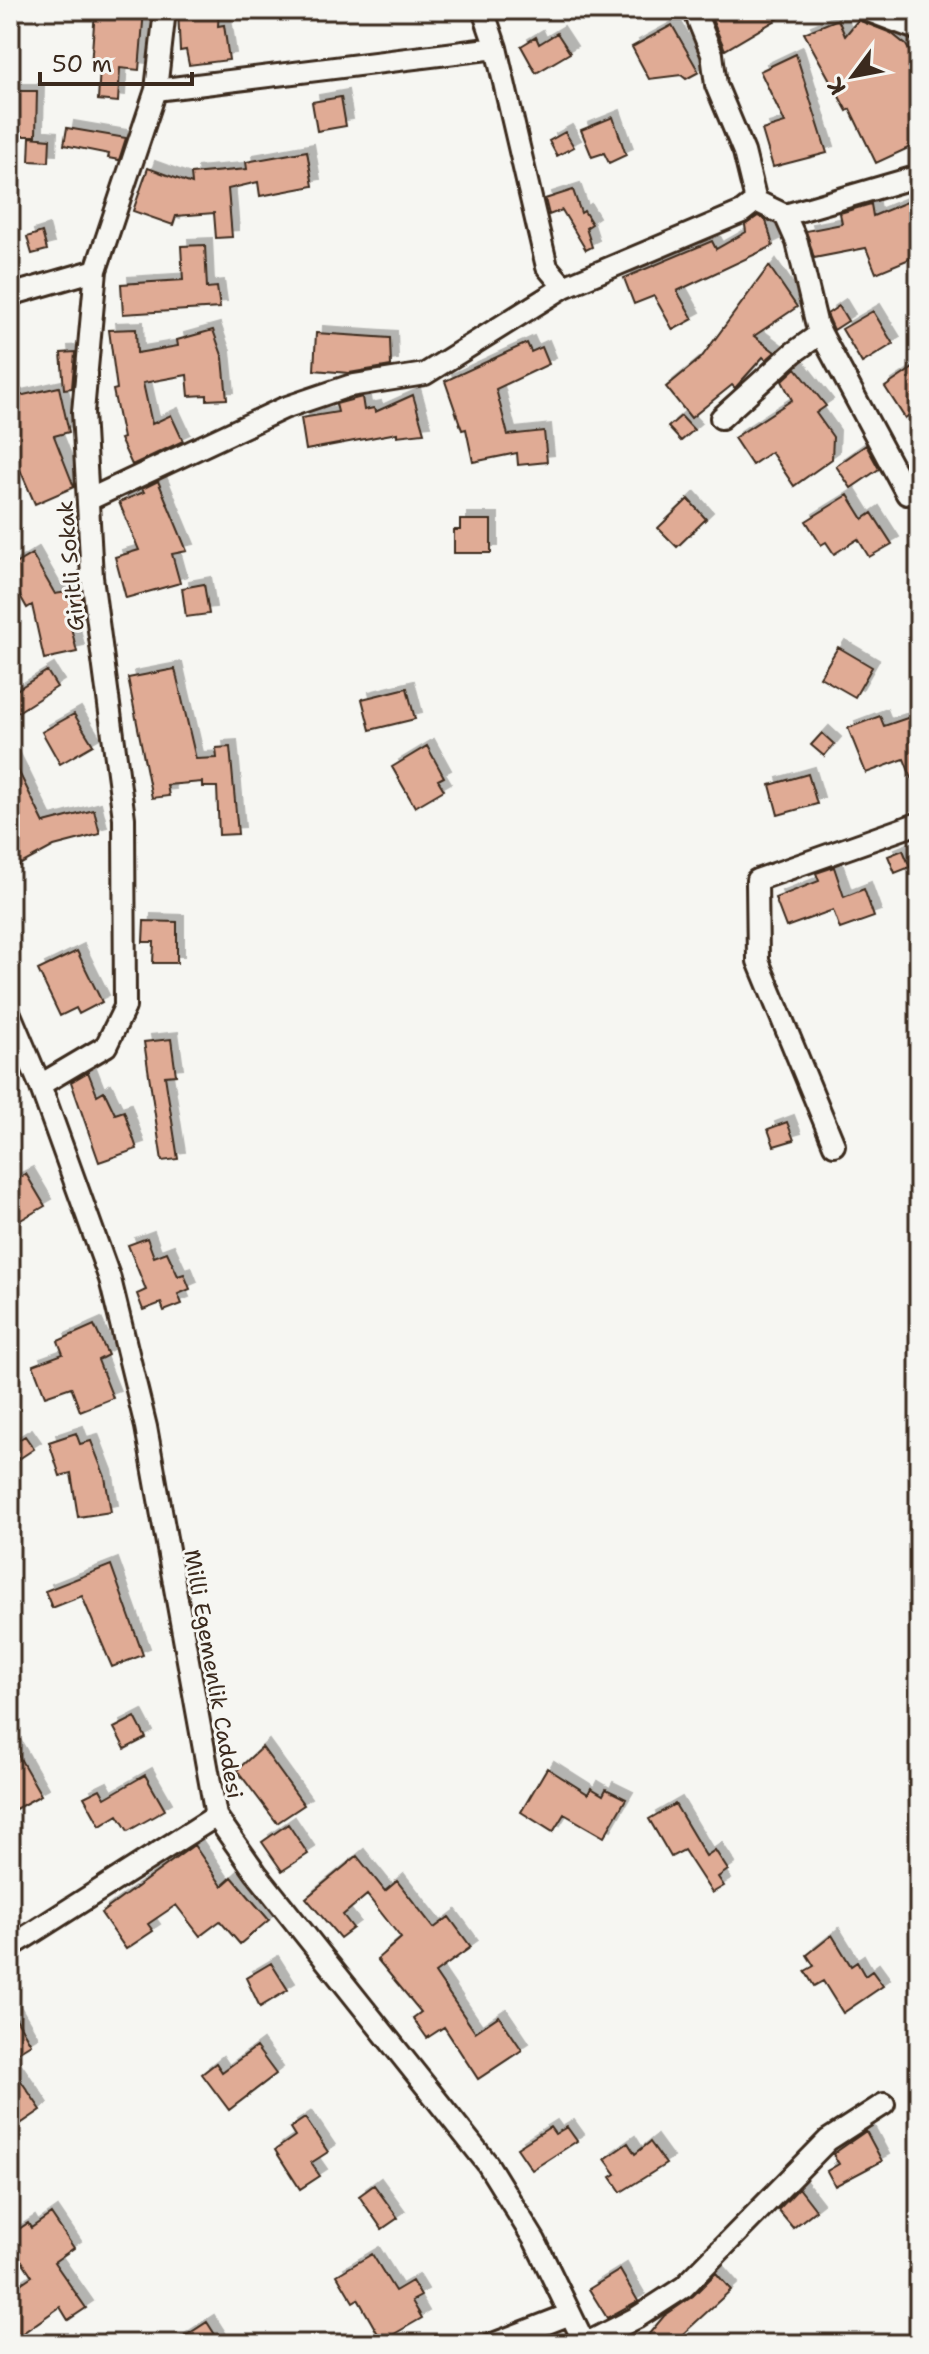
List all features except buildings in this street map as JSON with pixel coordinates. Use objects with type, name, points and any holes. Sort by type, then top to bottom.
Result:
[{"type":"street","name":"Giritli Sokak","points":[[40,1085],[106,1046],[125,1007],[124,818],[92,577],[83,412],[96,270],[156,90],[165,10]]},
{"type":"street","points":[[483,10],[496,48],[547,267],[564,287]]},
{"type":"street","points":[[694,10],[712,54],[716,85],[744,152],[756,201]]},
{"type":"street","points":[[866,10],[913,22]]},
{"type":"street","points":[[156,90],[496,48]]},
{"type":"street","points":[[785,215],[919,176]]},
{"type":"street","points":[[756,201],[785,215],[797,242],[821,333],[907,494]]},
{"type":"street","points":[[88,500],[284,408],[349,386],[425,374],[564,287],[742,212],[756,201]]},
{"type":"street","points":[[10,295],[96,270]]},
{"type":"street","points":[[721,418],[793,353],[821,333]]},
{"type":"street","points":[[834,1145],[758,961],[757,880],[919,823]]},
{"type":"street","name":"Milli Egemenlik Caddesi","points":[[10,1014],[40,1085],[110,1279],[146,1427],[216,1816],[256,1873],[487,2163],[535,2241],[568,2315],[585,2344]]},
{"type":"street","points":[[10,1947],[216,1816]]},
{"type":"street","points":[[585,2344],[636,2318],[684,2287],[828,2140],[884,2104]]},
{"type":"street","points":[[493,2344],[568,2315]]}]
